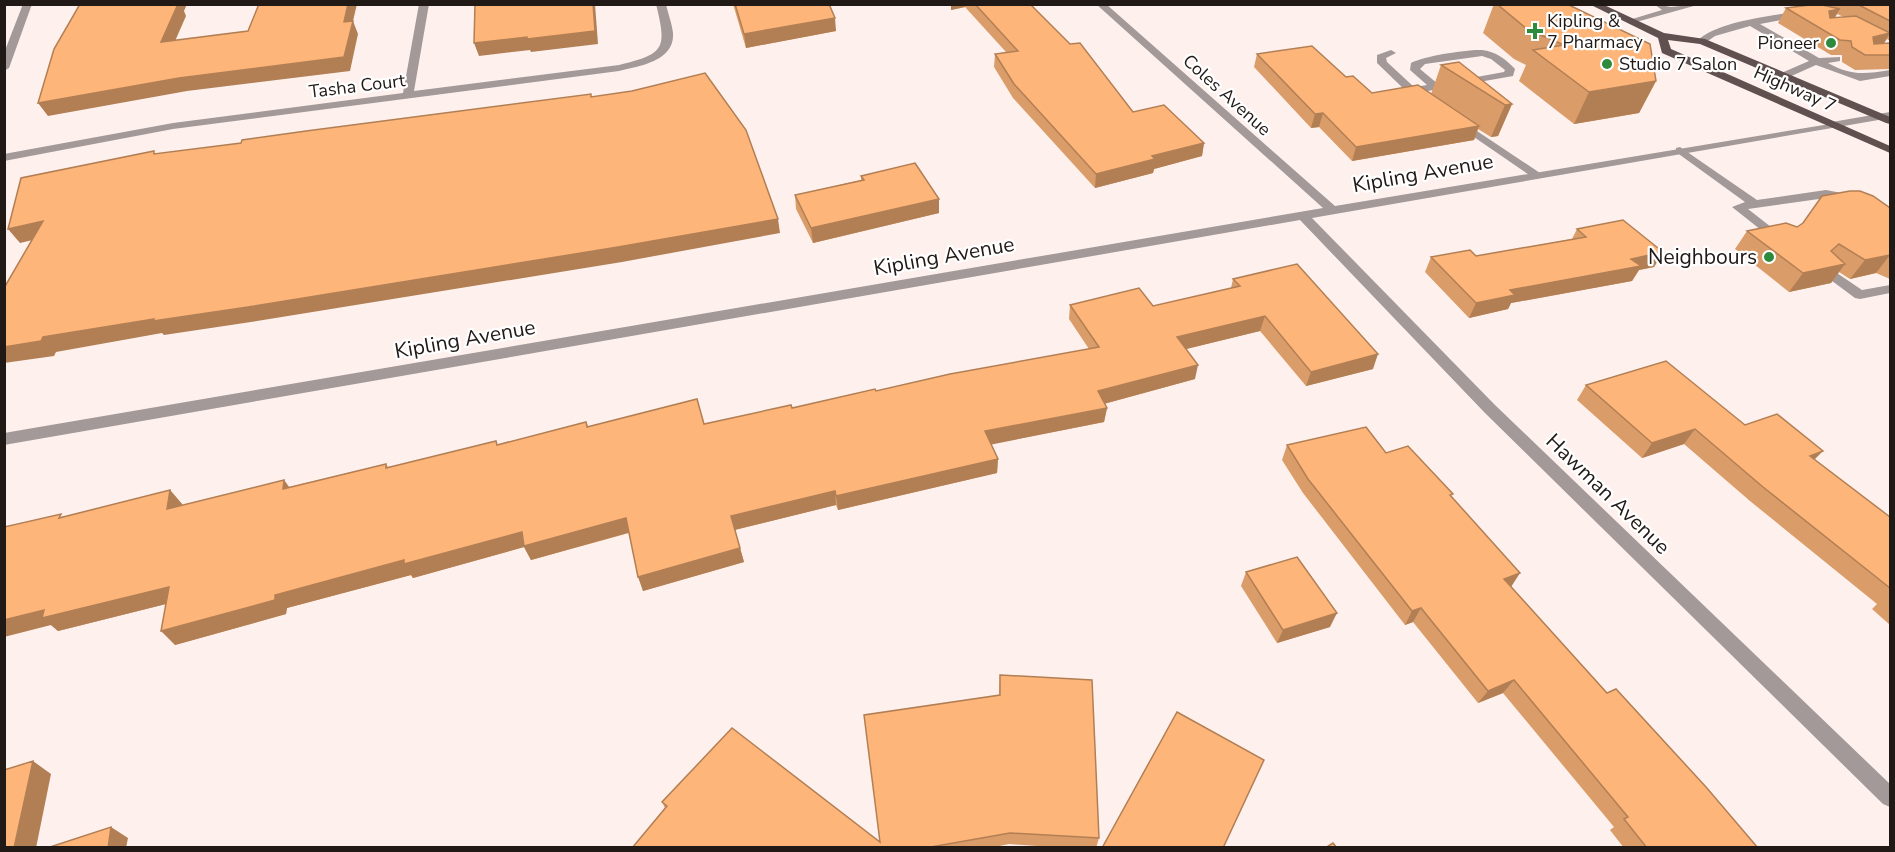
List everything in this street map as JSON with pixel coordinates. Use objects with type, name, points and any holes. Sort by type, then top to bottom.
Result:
[{"type":"main road","name":"Highway 7","points":[[1593,4],[1662,36],[1702,41],[1887,118]]},
{"type":"main road","name":"Highway 7","points":[[1662,36],[1666,51],[1890,150]]},
{"type":"street","points":[[4,68],[28,4]]},
{"type":"street","points":[[408,96],[424,4]]},
{"type":"street","name":"Tasha Court","points":[[4,158],[173,126],[619,68],[645,62],[664,49],[669,38],[661,4]]},
{"type":"street","name":"Coles Avenue","points":[[1100,4],[1332,210]]},
{"type":"street","points":[[1658,4],[1670,10]]},
{"type":"street","points":[[1632,22],[1697,4]]},
{"type":"street","points":[[1702,41],[1712,34],[1751,23],[1813,12]]},
{"type":"street","points":[[1751,23],[1829,68],[1860,78],[1890,73]]},
{"type":"street","points":[[1776,37],[1796,34]]},
{"type":"street","points":[[1391,53],[1381,57],[1382,63],[1412,91],[1431,103]]},
{"type":"street","points":[[1412,91],[1436,87],[1502,76],[1509,74],[1510,69],[1495,57],[1482,53],[1422,61],[1415,64],[1415,70],[1436,87]]},
{"type":"street","points":[[1783,76],[1817,61],[1836,59]]},
{"type":"street","points":[[1450,116],[1536,175]]},
{"type":"street","name":"Kipling Avenue","points":[[4,439],[1832,124],[1887,118]]},
{"type":"street","points":[[1680,150],[1755,204]]},
{"type":"street","points":[[1782,240],[1738,207],[1826,194],[1860,202]]},
{"type":"street","name":"Hawman Avenue","points":[[1302,215],[1490,409],[1890,797]]},
{"type":"street","points":[[1825,269],[1860,295],[1890,289]]},
{"type":"building","points":[[80,4],[178,4],[161,42],[248,31],[259,4],[348,4],[344,22],[353,21],[344,57],[179,78],[38,103],[54,49]]},
{"type":"building","points":[[475,4],[593,4],[595,31],[474,43]]},
{"type":"building","points":[[735,4],[829,4],[835,18],[744,34]]},
{"type":"building","points":[[975,4],[1030,4],[1070,44],[1080,43],[1133,112],[1164,105],[1204,143],[1152,156],[1155,159],[1096,174],[1014,84],[995,54],[1018,51]]},
{"type":"building","points":[[1497,4],[1567,4],[1650,44],[1656,81],[1589,92],[1533,50],[1564,45],[1527,29]]},
{"type":"building","points":[[1818,4],[1840,9],[1829,11],[1830,18],[1856,16],[1890,33],[1873,37],[1874,44],[1890,43],[1890,55],[1865,55],[1852,47],[1851,41],[1840,40],[1786,8]]},
{"type":"building","points":[[1857,4],[1890,4],[1890,21]]},
{"type":"building","points":[[1312,46],[1346,77],[1353,76],[1372,93],[1418,85],[1479,126],[1356,147],[1323,113],[1315,114],[1257,54]]},
{"type":"building","points":[[1459,62],[1512,104],[1505,105],[1441,65]]},
{"type":"building","points":[[705,73],[746,130],[778,219],[248,307],[43,337],[41,341],[4,347],[4,288],[43,221],[8,229],[21,178],[154,151],[154,154],[241,143],[242,140],[306,131],[591,94],[591,97],[632,91]]},
{"type":"building","points":[[915,163],[939,199],[811,228],[795,195],[864,180],[861,176]]},
{"type":"building","points":[[1860,191],[1873,196],[1890,208],[1890,255],[1865,260],[1839,244],[1831,251],[1845,264],[1803,273],[1747,231],[1786,223],[1797,227],[1803,223],[1822,196]]},
{"type":"building","points":[[1623,220],[1663,252],[1631,259],[1641,266],[1510,290],[1515,295],[1476,303],[1431,257],[1470,250],[1476,256],[1586,237],[1577,229]]},
{"type":"building","points":[[1297,264],[1378,354],[1311,372],[1265,316],[1177,337],[1198,365],[1098,391],[1107,408],[985,431],[998,459],[836,496],[835,491],[731,516],[740,548],[638,577],[626,518],[524,546],[522,532],[404,564],[404,560],[275,595],[275,600],[161,631],[169,587],[42,618],[44,610],[4,620],[4,527],[61,514],[59,518],[170,490],[167,509],[284,480],[283,489],[386,464],[386,468],[496,441],[497,445],[586,422],[587,427],[697,399],[704,424],[791,405],[792,408],[875,389],[876,391],[950,374],[1099,347],[1070,305],[1139,288],[1153,306],[1240,286],[1233,279]]},
{"type":"building","points":[[1666,361],[1745,425],[1777,414],[1823,451],[1810,456],[1890,517],[1890,588],[1763,487],[1695,429],[1652,443],[1586,385]]},
{"type":"building","points":[[1366,427],[1386,453],[1408,446],[1453,494],[1450,495],[1520,573],[1504,579],[1607,693],[1616,689],[1706,787],[1758,848],[1647,848],[1624,819],[1628,817],[1514,680],[1488,691],[1421,608],[1412,611],[1308,479],[1287,445]]},
{"type":"building","points":[[1297,557],[1337,613],[1283,630],[1246,572]]},
{"type":"building","points":[[1000,675],[1092,680],[1099,838],[1010,833],[925,848],[632,848],[667,806],[662,802],[732,728],[880,842],[864,715],[1000,695]]},
{"type":"building","points":[[1177,712],[1264,760],[1223,848],[1102,848]]},
{"type":"building","points":[[33,761],[14,848],[4,848],[4,770]]},
{"type":"building","points":[[111,827],[108,848],[47,848]]},
{"type":"building","points":[[1333,843],[1337,848],[1325,848]]},
{"type":"place","name":"Kipling & 7 Pharmacy","points":[[1535,31]]},
{"type":"place","name":"Pioneer","points":[[1831,43]]},
{"type":"place","name":"Studio 7 Salon","points":[[1607,64]]},
{"type":"place","name":"Neighbours","points":[[1769,257]]}]
